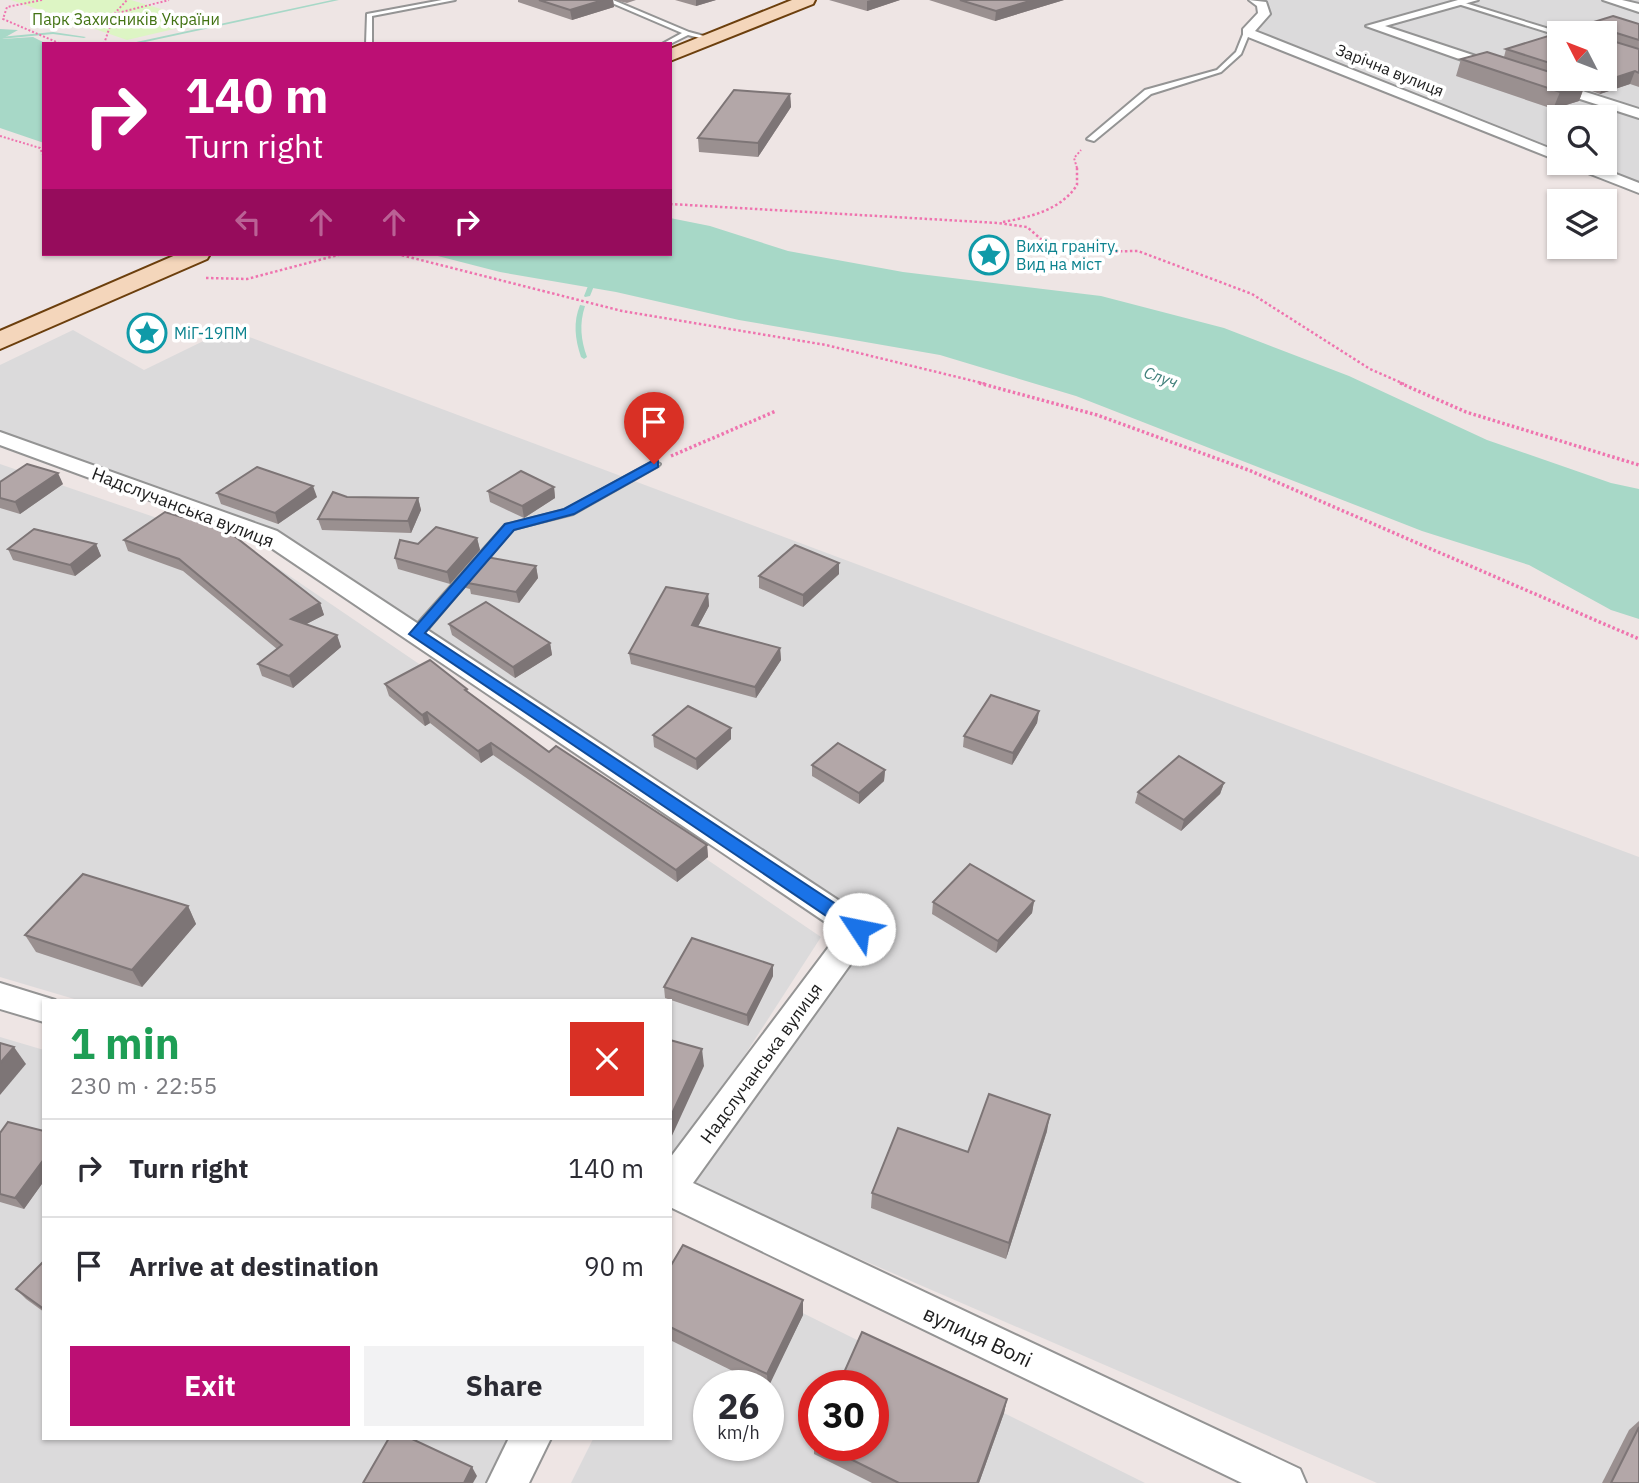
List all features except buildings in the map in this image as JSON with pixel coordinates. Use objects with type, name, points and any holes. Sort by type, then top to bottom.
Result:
[{"type":"main road","points":[[672,54],[807,0]]},
{"type":"main road","points":[[0,341],[193,256]]},
{"type":"street","points":[[1247,32],[1264,14],[1262,4],[1255,0]]},
{"type":"street","points":[[1609,0],[1639,8]]},
{"type":"street","points":[[1466,2],[1372,26],[1512,72]]},
{"type":"street","name":"Зарічна вулиця","points":[[1247,32],[1547,151]]},
{"type":"street","points":[[1537,80],[1639,114]]},
{"type":"street","points":[[1606,175],[1639,188]]},
{"type":"street","name":"Надслучанська вулиця","points":[[0,438],[270,536],[859,929],[672,1185]]},
{"type":"street","points":[[0,996],[42,1008]]},
{"type":"street","name":"вулиця Волі","points":[[672,1189],[1286,1483]]},
{"type":"street","points":[[507,1483],[530,1440]]},
{"type":"lane","points":[[369,42],[369,15],[452,0]]},
{"type":"lane","points":[[608,0],[687,33],[712,39]]},
{"type":"lane","points":[[1466,2],[1547,30]]},
{"type":"lane","points":[[1091,139],[1148,92],[1219,71],[1239,53],[1247,32]]},
{"type":"lane","points":[[669,42],[687,33]]},
{"type":"lane","points":[[416,634],[509,527],[569,512],[654,464]]},
{"type":"path","points":[[42,0],[7,7],[3,19],[26,32],[55,42]]},
{"type":"path","points":[[105,42],[114,14],[127,0]]},
{"type":"path","points":[[114,14],[169,0]]},
{"type":"path","points":[[0,136],[40,148],[42,152]]},
{"type":"path","points":[[998,223],[1049,210],[1071,194],[1079,177],[1074,158],[1091,139]]},
{"type":"path","points":[[672,204],[998,223],[1027,228],[1056,252],[1138,251],[1206,274],[1252,294],[1370,369],[1466,412],[1639,465]]},
{"type":"path","points":[[247,279],[334,256]]},
{"type":"path","points":[[405,256],[622,311],[826,345],[948,374],[1097,415],[1251,471],[1639,639]]},
{"type":"path","points":[[654,464],[776,411]]},
{"type":"shaded area","points":[[1255,0],[1639,0],[1639,188],[1606,175],[1617,175],[1617,105],[1547,105],[1547,152],[1247,32],[1259,20],[1262,4]]},
{"type":"shaded area","points":[[228,329],[1639,857],[1639,1483],[1377,1483],[687,1184],[874,932],[274,533],[0,433],[0,365],[73,330],[144,370]]},
{"type":"shaded area","points":[[0,464],[253,551],[821,937],[672,1168],[672,999],[74,999],[0,977]]},
{"type":"shaded area","points":[[0,1037],[42,1049],[42,1440],[526,1440],[504,1483],[0,1483]]},
{"type":"shaded area","points":[[682,1253],[1145,1483],[571,1483],[592,1440],[672,1440],[672,1275]]},
{"type":"green space","name":"Парк Захисників України","points":[[11,0],[131,0],[204,22],[127,40]]},
{"type":"water","points":[[0,29],[18,30],[2,39],[33,37],[43,42],[42,142],[0,128]]},
{"type":"water","name":"Случ","points":[[672,218],[710,226],[788,251],[903,272],[1101,296],[1224,328],[1349,376],[1487,440],[1611,483],[1639,489],[1639,619],[1611,610],[1529,565],[1422,531],[1076,396],[940,355],[739,320],[616,292],[500,272],[438,256],[672,256]]},
{"type":"waterway","points":[[138,42],[337,0]]},
{"type":"waterway","points":[[0,38],[53,33],[84,37]]},
{"type":"waterway","points":[[587,296],[593,281]]},
{"type":"waterway","points":[[582,306],[578,332],[584,357]]},
{"type":"place","name":"Вихід граніту. Вид на міст","points":[[989,255]]},
{"type":"place","name":"МіГ-19ПМ","points":[[147,333]]},
{"type":"route","points":[[654,464],[569,512],[509,527],[416,634],[859,929]]}]
